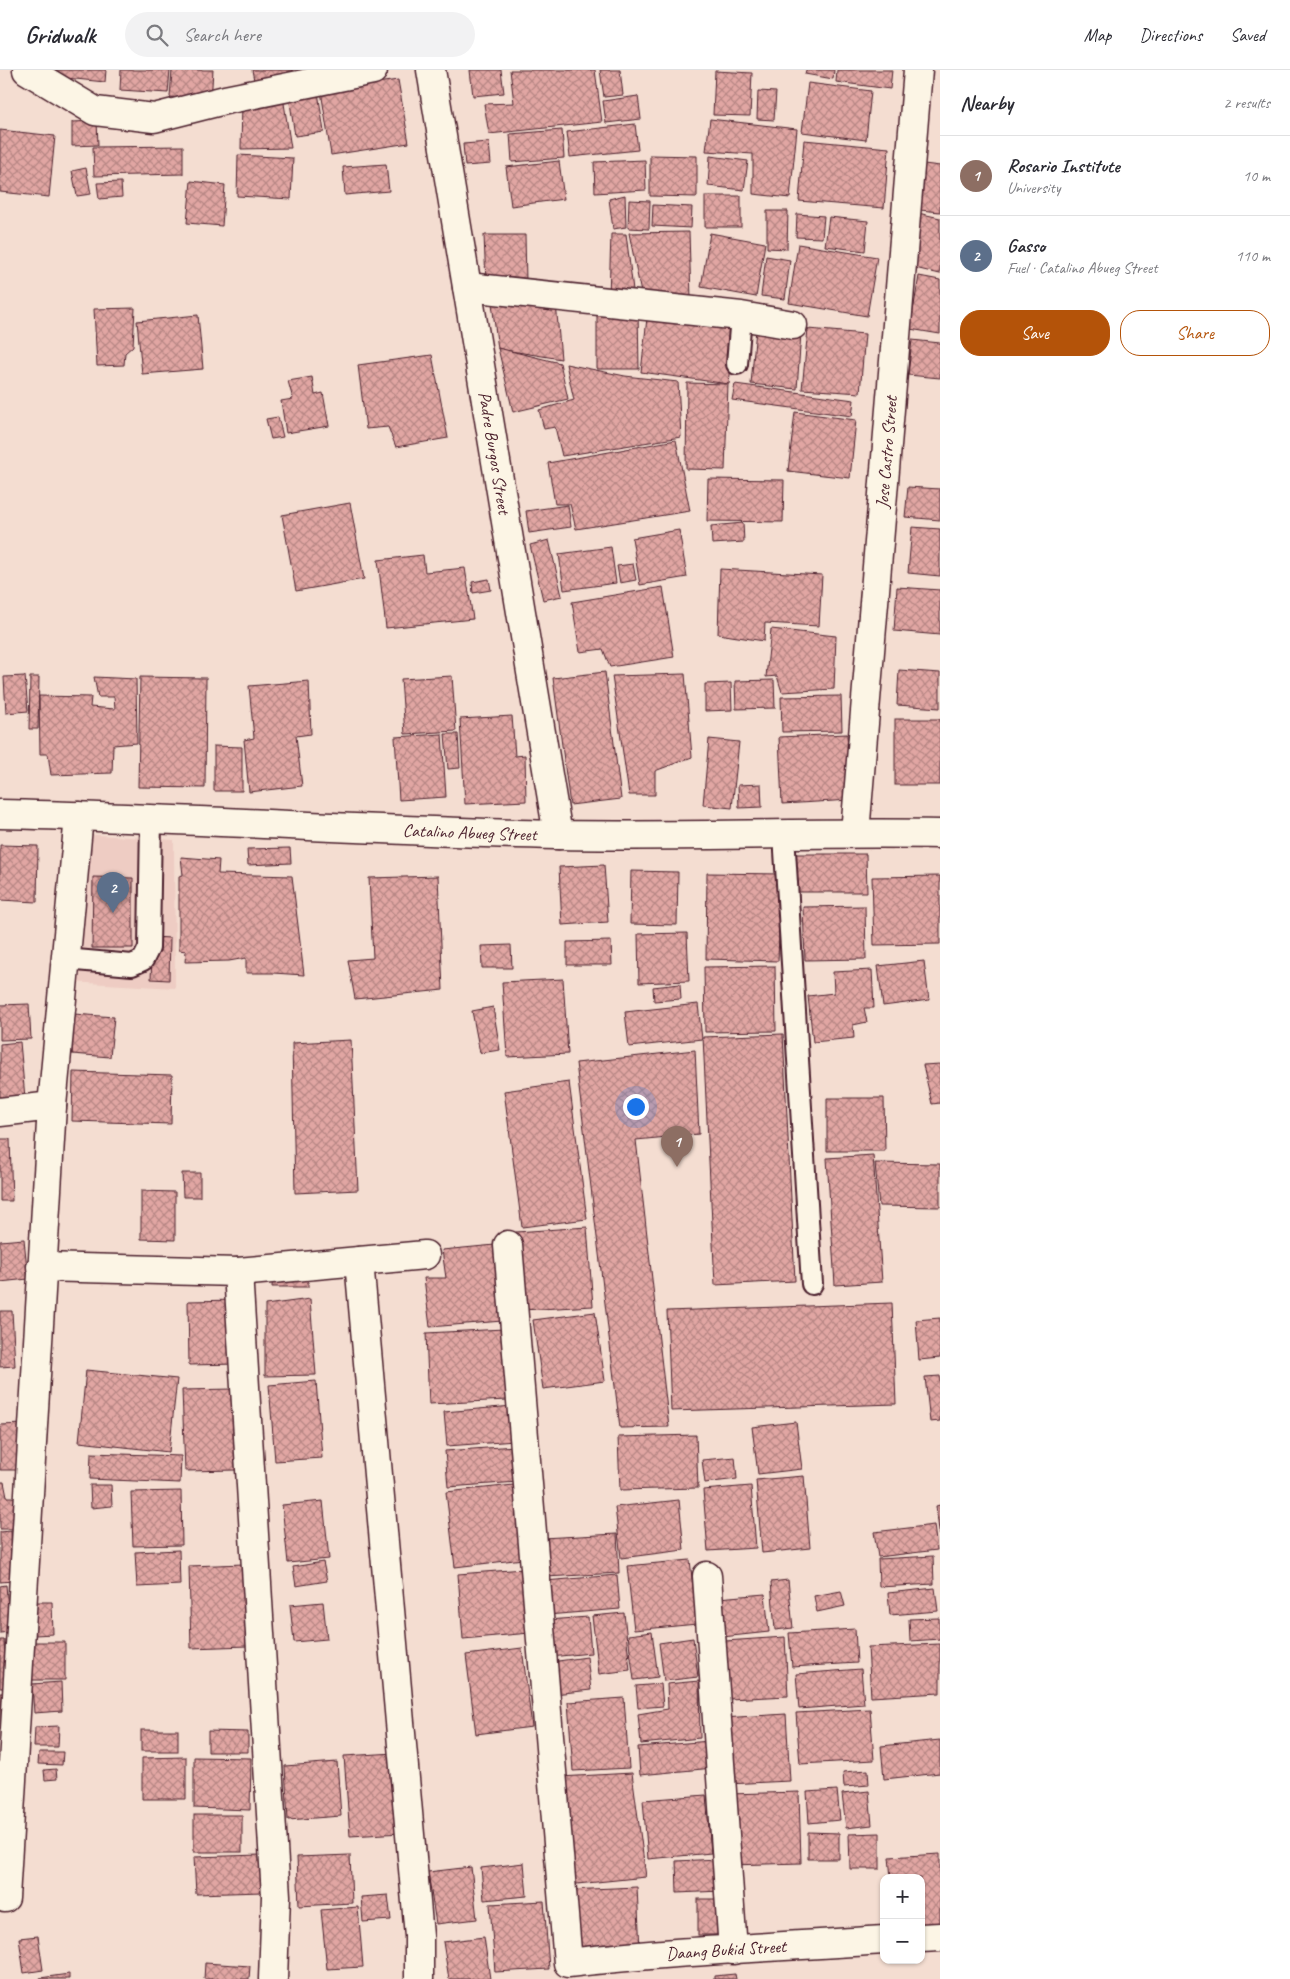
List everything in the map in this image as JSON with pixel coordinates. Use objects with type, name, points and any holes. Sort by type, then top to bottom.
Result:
[{"type":"street","points":[[28,70],[95,111],[154,118],[225,100],[373,70]]},
{"type":"street","name":"Padre Burgos Street","points":[[431,70],[558,835]]},
{"type":"street","name":"Jose Castro Street","points":[[855,832],[918,70]]},
{"type":"street","points":[[467,287],[741,316],[793,325]]},
{"type":"street","name":"Catalino Abueg Street","points":[[0,814],[558,835],[784,835],[855,832],[940,834]]},
{"type":"street","points":[[5,1898],[52,1106],[79,816]]},
{"type":"street","points":[[0,1112],[52,1106]]},
{"type":"street","name":"Daang Bukid Street","points":[[508,1245],[568,1963],[630,1956],[880,1940]]},
{"type":"street","points":[[41,1267],[238,1272],[425,1255]]},
{"type":"street","points":[[359,1261],[419,1936],[420,1979]]},
{"type":"street","points":[[238,1272],[276,1896],[273,1979]]},
{"type":"street","points":[[707,1576],[733,1950]]},
{"type":"street","points":[[925,1938],[940,1937]]},
{"type":"lane","points":[[737,364],[741,316]]},
{"type":"lane","points":[[65,959],[132,965],[143,960],[149,948],[151,819]]},
{"type":"lane","points":[[784,835],[812,1284]]},
{"type":"shaded area","points":[[83,834],[174,840],[175,988],[70,982]]},
{"type":"building","points":[[47,70],[106,70],[105,82],[46,76]]},
{"type":"building","points":[[121,70],[170,70],[168,93],[120,90]]},
{"type":"building","points":[[172,70],[213,70],[211,101],[170,97]]},
{"type":"building","points":[[252,70],[293,70],[293,71],[254,80]]},
{"type":"building","points":[[470,70],[501,70],[504,93],[473,96]]},
{"type":"building","points":[[510,70],[595,70],[602,122],[489,134],[484,104],[514,103]]},
{"type":"building","points":[[600,70],[620,70],[623,95],[604,97]]},
{"type":"building","points":[[806,70],[834,70],[833,79],[805,74]]},
{"type":"building","points":[[837,70],[892,70],[890,89],[836,82]]},
{"type":"building","points":[[715,71],[752,73],[750,116],[713,115]]},
{"type":"building","points":[[398,80],[409,143],[331,155],[321,91]]},
{"type":"building","points":[[808,83],[871,91],[866,140],[802,132]]},
{"type":"building","points":[[758,91],[776,92],[774,120],[757,119]]},
{"type":"building","points":[[318,92],[324,132],[295,136],[289,96]]},
{"type":"building","points":[[638,96],[641,119],[606,123],[603,101]]},
{"type":"building","points":[[283,97],[291,148],[241,149],[242,103]]},
{"type":"building","points":[[710,119],[797,129],[790,198],[753,194],[753,154],[706,151]]},
{"type":"building","points":[[97,121],[98,145],[72,146],[72,122]]},
{"type":"building","points":[[635,124],[638,150],[570,157],[567,132]]},
{"type":"building","points":[[0,130],[55,136],[49,197],[0,192]]},
{"type":"building","points":[[562,130],[564,158],[512,162],[510,134]]},
{"type":"building","points":[[804,140],[889,148],[884,208],[799,201]]},
{"type":"building","points":[[489,142],[491,164],[465,166],[463,144]]},
{"type":"building","points":[[183,146],[183,174],[94,176],[93,147]]},
{"type":"building","points":[[238,155],[293,158],[291,199],[237,196]]},
{"type":"building","points":[[650,155],[697,156],[697,197],[650,196]]},
{"type":"building","points":[[710,156],[748,161],[744,190],[708,186]]},
{"type":"building","points":[[645,160],[646,190],[595,193],[594,162]]},
{"type":"building","points":[[559,161],[564,199],[511,206],[506,167]]},
{"type":"building","points":[[386,164],[389,191],[345,195],[343,167]]},
{"type":"building","points":[[924,164],[940,166],[940,212],[920,210]]},
{"type":"building","points":[[86,168],[91,194],[77,196],[72,171]]},
{"type":"building","points":[[191,181],[225,185],[222,226],[187,223]]},
{"type":"building","points":[[121,182],[122,197],[99,199],[97,183]]},
{"type":"building","points":[[625,195],[626,227],[613,229],[609,199]]},
{"type":"building","points":[[705,196],[741,196],[741,227],[705,227]]},
{"type":"building","points":[[629,200],[650,201],[649,229],[628,228]]},
{"type":"building","points":[[653,205],[692,207],[691,228],[652,226]]},
{"type":"building","points":[[767,211],[788,211],[787,249],[767,248]]},
{"type":"building","points":[[918,213],[940,218],[940,274],[915,268]]},
{"type":"building","points":[[797,214],[824,216],[822,238],[796,237]]},
{"type":"building","points":[[829,217],[868,221],[865,251],[825,246]]},
{"type":"building","points":[[689,232],[691,299],[642,298],[629,233]]},
{"type":"building","points":[[710,233],[765,243],[756,297],[701,287]]},
{"type":"building","points":[[611,234],[626,234],[634,298],[609,297]]},
{"type":"building","points":[[484,235],[525,235],[526,282],[486,283]]},
{"type":"building","points":[[798,244],[877,257],[867,316],[789,303]]},
{"type":"building","points":[[766,256],[790,260],[785,299],[761,296]]},
{"type":"building","points":[[919,276],[940,280],[940,334],[910,329]]},
{"type":"building","points":[[491,296],[556,303],[561,359],[498,349]]},
{"type":"building","points":[[135,308],[133,346],[125,353],[124,365],[97,366],[94,309]]},
{"type":"building","points":[[648,309],[736,321],[729,384],[641,372]]},
{"type":"building","points":[[597,310],[638,310],[639,369],[597,369]]},
{"type":"building","points":[[198,315],[203,369],[142,374],[137,321]]},
{"type":"building","points":[[756,329],[801,333],[797,389],[751,384]]},
{"type":"building","points":[[808,329],[865,334],[860,393],[802,389]]},
{"type":"building","points":[[912,340],[940,343],[940,378],[908,375]]},
{"type":"building","points":[[498,348],[560,363],[568,399],[513,412]]},
{"type":"building","points":[[432,355],[448,438],[396,447],[388,427],[366,429],[358,365]]},
{"type":"building","points":[[566,364],[625,376],[678,382],[681,437],[562,456],[555,427],[544,429],[539,410],[574,400]]},
{"type":"building","points":[[312,377],[315,395],[323,393],[329,426],[286,433],[281,401],[293,399],[288,381]]},
{"type":"building","points":[[687,383],[728,384],[725,470],[686,469]]},
{"type":"building","points":[[735,384],[854,400],[852,416],[732,400]]},
{"type":"building","points":[[795,412],[856,420],[850,478],[788,471]]},
{"type":"building","points":[[278,417],[283,437],[271,439],[266,419]]},
{"type":"building","points":[[676,440],[690,511],[576,529],[570,504],[555,504],[548,463]]},
{"type":"building","points":[[708,479],[784,480],[783,522],[707,521]]},
{"type":"building","points":[[908,487],[940,489],[940,520],[905,517]]},
{"type":"building","points":[[350,503],[364,579],[296,591],[282,515]]},
{"type":"building","points":[[568,505],[571,527],[529,533],[526,511]]},
{"type":"building","points":[[743,523],[744,542],[712,544],[711,526]]},
{"type":"building","points":[[912,527],[940,529],[940,576],[908,573]]},
{"type":"building","points":[[679,530],[687,577],[640,585],[632,538]]},
{"type":"building","points":[[549,540],[562,596],[543,600],[530,545]]},
{"type":"building","points":[[611,547],[616,583],[564,590],[559,554]]},
{"type":"building","points":[[423,555],[425,572],[465,568],[473,619],[386,628],[378,560]]},
{"type":"building","points":[[633,564],[636,580],[620,583],[617,566]]},
{"type":"building","points":[[720,569],[822,575],[819,626],[765,623],[764,641],[718,634]]},
{"type":"building","points":[[489,579],[491,590],[473,593],[472,582]]},
{"type":"building","points":[[663,587],[674,657],[610,667],[603,649],[580,652],[572,602]]},
{"type":"building","points":[[897,587],[940,590],[940,635],[894,631]]},
{"type":"building","points":[[771,629],[836,636],[834,689],[782,692],[777,676],[766,677]]},
{"type":"building","points":[[899,670],[940,673],[940,708],[897,705]]},
{"type":"building","points":[[605,672],[621,799],[570,805],[553,678]]},
{"type":"building","points":[[685,674],[692,757],[655,771],[655,795],[629,795],[612,676]]},
{"type":"building","points":[[25,676],[28,711],[6,713],[4,677]]},
{"type":"building","points":[[452,676],[456,731],[405,734],[401,679]]},
{"type":"building","points":[[30,677],[39,677],[38,729],[29,729]]},
{"type":"building","points":[[94,677],[136,679],[137,743],[113,745],[112,773],[51,775],[48,754],[40,754],[39,696],[91,697],[90,707],[115,709],[114,697],[98,697]]},
{"type":"building","points":[[140,677],[206,678],[205,788],[138,787]]},
{"type":"building","points":[[774,680],[775,708],[736,709],[735,681]]},
{"type":"building","points":[[309,681],[311,734],[296,736],[302,786],[249,792],[244,740],[254,738],[249,686]]},
{"type":"building","points":[[731,683],[732,710],[705,711],[705,684]]},
{"type":"building","points":[[841,696],[842,731],[782,732],[781,697]]},
{"type":"building","points":[[512,716],[515,756],[525,755],[526,801],[465,804],[460,719]]},
{"type":"building","points":[[895,719],[940,719],[940,785],[895,785]]},
{"type":"building","points":[[442,734],[446,797],[399,800],[395,737]]},
{"type":"building","points":[[445,734],[458,734],[460,768],[448,769]]},
{"type":"building","points":[[847,734],[851,800],[782,804],[779,737]]},
{"type":"building","points":[[709,739],[739,742],[732,808],[703,805]]},
{"type":"building","points":[[214,746],[242,747],[242,791],[214,791]]},
{"type":"building","points":[[761,784],[762,807],[739,808],[738,785]]},
{"type":"building","points":[[0,845],[38,846],[37,902],[0,900]]},
{"type":"building","points":[[290,848],[291,863],[248,865],[247,849]]},
{"type":"building","points":[[794,854],[866,854],[867,892],[794,892]]},
{"type":"building","points":[[181,857],[219,860],[218,874],[292,876],[304,975],[246,973],[246,958],[229,961],[185,962],[186,951],[179,950],[179,876],[183,875]]},
{"type":"building","points":[[604,865],[608,922],[562,925],[559,867]]},
{"type":"building","points":[[631,871],[678,872],[677,925],[630,924]]},
{"type":"building","points":[[707,873],[781,874],[778,961],[706,959]]},
{"type":"building","points":[[438,876],[443,990],[355,999],[348,960],[373,958],[369,878]]},
{"type":"building","points":[[940,876],[940,944],[874,945],[872,877]]},
{"type":"building","points":[[93,877],[133,878],[133,948],[92,948]]},
{"type":"building","points":[[865,906],[866,959],[805,960],[803,907]]},
{"type":"building","points":[[687,933],[689,981],[639,983],[638,934]]},
{"type":"building","points":[[153,937],[170,938],[169,980],[151,979]]},
{"type":"building","points":[[611,941],[612,965],[567,965],[567,942]]},
{"type":"building","points":[[511,945],[512,968],[482,968],[481,946]]},
{"type":"building","points":[[924,961],[929,1000],[883,1006],[878,966]]},
{"type":"building","points":[[775,966],[776,1031],[705,1032],[704,967]]},
{"type":"building","points":[[872,970],[874,1008],[864,1008],[867,1022],[853,1025],[854,1038],[813,1042],[808,996],[834,993],[833,972]]},
{"type":"building","points":[[563,979],[568,1054],[507,1057],[502,982]]},
{"type":"building","points":[[680,984],[681,999],[654,1001],[653,987]]},
{"type":"building","points":[[29,1004],[31,1039],[0,1040],[0,1005]]},
{"type":"building","points":[[698,1004],[702,1039],[629,1047],[625,1012]]},
{"type":"building","points":[[493,1007],[500,1050],[480,1053],[472,1011]]},
{"type":"building","points":[[74,1014],[114,1017],[110,1057],[72,1054]]},
{"type":"building","points":[[783,1034],[795,1281],[715,1285],[703,1037]]},
{"type":"building","points":[[351,1040],[358,1190],[295,1193],[292,1043]]},
{"type":"building","points":[[20,1042],[25,1098],[0,1100],[0,1044]]},
{"type":"building","points":[[695,1050],[699,1134],[636,1140],[669,1427],[620,1428],[576,1063]]},
{"type":"building","points":[[940,1064],[940,1103],[932,1104],[923,1065]]},
{"type":"building","points":[[73,1072],[172,1075],[171,1124],[72,1121]]},
{"type":"building","points":[[569,1082],[587,1219],[522,1227],[504,1091]]},
{"type":"building","points":[[827,1098],[884,1098],[885,1151],[827,1151]]},
{"type":"building","points":[[0,1139],[10,1139],[12,1201],[0,1201]]},
{"type":"building","points":[[873,1155],[882,1282],[835,1285],[827,1158]]},
{"type":"building","points":[[875,1163],[940,1164],[940,1207],[879,1206]]},
{"type":"building","points":[[182,1173],[200,1173],[200,1197],[183,1197]]},
{"type":"building","points":[[141,1191],[175,1192],[175,1240],[141,1239]]},
{"type":"building","points":[[587,1227],[593,1306],[522,1310],[516,1232]]},
{"type":"building","points":[[24,1239],[28,1279],[0,1282],[0,1241]]},
{"type":"building","points":[[495,1245],[502,1321],[430,1327],[424,1278],[446,1278],[442,1250]]},
{"type":"building","points":[[273,1273],[308,1274],[308,1287],[272,1287]]},
{"type":"building","points":[[310,1299],[316,1375],[265,1376],[265,1305]]},
{"type":"building","points":[[237,1300],[238,1364],[189,1365],[188,1301]]},
{"type":"building","points":[[892,1303],[896,1404],[671,1411],[667,1311]]},
{"type":"building","points":[[0,1311],[12,1311],[15,1366],[0,1367]]},
{"type":"building","points":[[595,1312],[605,1381],[543,1389],[533,1320]]},
{"type":"building","points":[[940,1318],[940,1358],[919,1360],[916,1320]]},
{"type":"building","points":[[504,1329],[507,1400],[429,1404],[426,1333]]},
{"type":"building","points":[[86,1370],[177,1379],[169,1452],[79,1442]]},
{"type":"building","points":[[940,1376],[940,1421],[930,1422],[925,1377]]},
{"type":"building","points":[[316,1381],[322,1458],[275,1461],[269,1385]]},
{"type":"building","points":[[234,1389],[236,1470],[185,1471],[182,1390]]},
{"type":"building","points":[[513,1406],[515,1441],[447,1446],[444,1412]]},
{"type":"building","points":[[796,1422],[802,1469],[758,1474],[752,1427]]},
{"type":"building","points":[[25,1424],[26,1470],[0,1470],[0,1425]]},
{"type":"building","points":[[696,1435],[698,1488],[620,1490],[618,1437]]},
{"type":"building","points":[[515,1446],[518,1482],[448,1487],[445,1451]]},
{"type":"building","points":[[91,1453],[181,1456],[180,1483],[90,1479]]},
{"type":"building","points":[[735,1457],[737,1479],[705,1483],[702,1460]]},
{"type":"building","points":[[804,1476],[810,1548],[762,1553],[756,1480]]},
{"type":"building","points":[[0,1482],[4,1482],[7,1497],[18,1497],[20,1529],[0,1529]]},
{"type":"building","points":[[90,1485],[111,1485],[112,1506],[91,1508]]},
{"type":"building","points":[[514,1485],[523,1559],[455,1567],[446,1492]]},
{"type":"building","points":[[751,1486],[756,1548],[708,1551],[703,1490]]},
{"type":"building","points":[[181,1491],[182,1545],[133,1546],[131,1492]]},
{"type":"building","points":[[679,1500],[684,1550],[621,1558],[615,1507]]},
{"type":"building","points":[[323,1501],[329,1559],[288,1563],[282,1505]]},
{"type":"building","points":[[940,1505],[940,1539],[936,1506]]},
{"type":"building","points":[[934,1525],[937,1550],[878,1557],[874,1532]]},
{"type":"building","points":[[11,1531],[13,1581],[0,1582],[0,1532]]},
{"type":"building","points":[[617,1534],[619,1573],[545,1577],[542,1538]]},
{"type":"building","points":[[179,1550],[180,1585],[137,1587],[135,1552]]},
{"type":"building","points":[[933,1556],[934,1584],[879,1587],[878,1559]]},
{"type":"building","points":[[690,1560],[697,1624],[634,1630],[627,1566]]},
{"type":"building","points":[[323,1562],[327,1581],[296,1586],[293,1567]]},
{"type":"building","points":[[244,1564],[247,1646],[191,1648],[189,1566]]},
{"type":"building","points":[[524,1569],[530,1633],[463,1639],[458,1574]]},
{"type":"building","points":[[617,1575],[620,1609],[547,1615],[545,1581]]},
{"type":"building","points":[[788,1580],[793,1628],[775,1630],[771,1582]]},
{"type":"building","points":[[6,1585],[10,1632],[0,1633],[0,1586]]},
{"type":"building","points":[[935,1588],[938,1611],[890,1615],[888,1593]]},
{"type":"building","points":[[841,1591],[845,1606],[817,1612],[814,1596]]},
{"type":"building","points":[[765,1594],[769,1632],[722,1637],[718,1598]]},
{"type":"building","points":[[34,1602],[52,1602],[53,1634],[35,1635]]},
{"type":"building","points":[[323,1602],[327,1639],[294,1642],[290,1605]]},
{"type":"building","points":[[624,1613],[630,1670],[599,1674],[592,1616]]},
{"type":"building","points":[[588,1617],[591,1653],[550,1657],[547,1620]]},
{"type":"building","points":[[939,1618],[940,1639],[910,1641],[909,1619]]},
{"type":"building","points":[[855,1629],[857,1663],[792,1667],[789,1633]]},
{"type":"building","points":[[652,1632],[658,1677],[634,1680],[628,1635]]},
{"type":"building","points":[[785,1637],[788,1696],[729,1699],[725,1641]]},
{"type":"building","points":[[693,1638],[698,1677],[664,1681],[659,1643]]},
{"type":"building","points":[[0,1640],[4,1640],[6,1688],[0,1688]]},
{"type":"building","points":[[32,1642],[65,1642],[65,1680],[31,1680]]},
{"type":"building","points":[[940,1644],[940,1693],[871,1697],[868,1647]]},
{"type":"building","points":[[522,1648],[532,1727],[476,1734],[466,1655]]},
{"type":"building","points":[[587,1657],[591,1690],[554,1694],[551,1662]]},
{"type":"building","points":[[861,1669],[864,1704],[799,1709],[796,1674]]},
{"type":"building","points":[[699,1681],[700,1738],[641,1744],[638,1714],[668,1709],[667,1684]]},
{"type":"building","points":[[61,1682],[62,1711],[34,1713],[32,1684]]},
{"type":"building","points":[[661,1684],[663,1706],[638,1708],[636,1686]]},
{"type":"building","points":[[0,1693],[4,1693],[0,1751]]},
{"type":"building","points":[[624,1698],[629,1768],[573,1771],[568,1702]]},
{"type":"building","points":[[870,1709],[874,1760],[800,1764],[796,1713]]},
{"type":"building","points":[[786,1714],[790,1781],[727,1784],[723,1718]]},
{"type":"building","points":[[59,1726],[58,1747],[34,1747],[35,1727]]},
{"type":"building","points":[[141,1730],[178,1730],[178,1751],[141,1751]]},
{"type":"building","points":[[208,1731],[248,1732],[248,1752],[208,1752]]},
{"type":"building","points":[[940,1740],[940,1773],[884,1779],[881,1746]]},
{"type":"building","points":[[710,1741],[713,1768],[640,1775],[638,1747]]},
{"type":"building","points":[[39,1752],[63,1752],[62,1765],[38,1764]]},
{"type":"building","points":[[395,1753],[402,1833],[350,1836],[344,1756]]},
{"type":"building","points":[[186,1757],[186,1799],[142,1799],[142,1758]]},
{"type":"building","points":[[194,1757],[251,1758],[250,1810],[194,1808]]},
{"type":"building","points":[[337,1762],[341,1816],[288,1820],[285,1766]]},
{"type":"building","points":[[56,1769],[57,1779],[45,1780],[44,1770]]},
{"type":"building","points":[[868,1770],[869,1785],[844,1787],[843,1772]]},
{"type":"building","points":[[632,1773],[646,1877],[567,1885],[560,1777]]},
{"type":"building","points":[[837,1790],[840,1820],[809,1823],[807,1792]]},
{"type":"building","points":[[869,1791],[872,1825],[846,1828],[842,1794]]},
{"type":"building","points":[[799,1792],[801,1863],[731,1865],[729,1794]]},
{"type":"building","points":[[706,1795],[711,1853],[648,1859],[643,1800]]},
{"type":"building","points":[[194,1815],[242,1815],[242,1852],[194,1852]]},
{"type":"building","points":[[808,1832],[839,1833],[839,1859],[808,1859]]},
{"type":"building","points":[[880,1833],[880,1869],[850,1869],[849,1834]]},
{"type":"building","points":[[940,1854],[940,1931],[925,1932],[925,1874],[891,1874],[889,1857]]},
{"type":"building","points":[[260,1855],[262,1892],[196,1894],[194,1857]]},
{"type":"building","points":[[350,1855],[352,1903],[299,1906],[297,1857]]},
{"type":"building","points":[[719,1859],[721,1891],[677,1893],[676,1861]]},
{"type":"building","points":[[524,1863],[527,1896],[484,1900],[481,1868]]},
{"type":"building","points":[[471,1867],[477,1919],[436,1924],[428,1872]]},
{"type":"building","points":[[637,1887],[640,1950],[571,1953],[568,1890]]},
{"type":"building","points":[[388,1895],[391,1920],[363,1922],[361,1897]]},
{"type":"building","points":[[698,1899],[721,1899],[721,1935],[698,1935]]},
{"type":"building","points":[[544,1901],[549,1969],[495,1972],[490,1904]]},
{"type":"building","points":[[358,1907],[363,1967],[327,1969],[321,1910]]},
{"type":"building","points":[[38,1936],[43,1970],[24,1973],[19,1938]]},
{"type":"building","points":[[484,1937],[490,1979],[449,1979],[443,1942]]},
{"type":"building","points":[[205,1963],[250,1966],[249,1979],[204,1979]]},
{"type":"building","points":[[69,1974],[69,1979],[40,1979],[40,1978]]},
{"type":"building","points":[[735,1974],[736,1979],[714,1979],[714,1976]]},
{"type":"place","name":"Gasso","points":[[113,913]]},
{"type":"place","name":"Rosario Institute","points":[[677,1167]]}]
